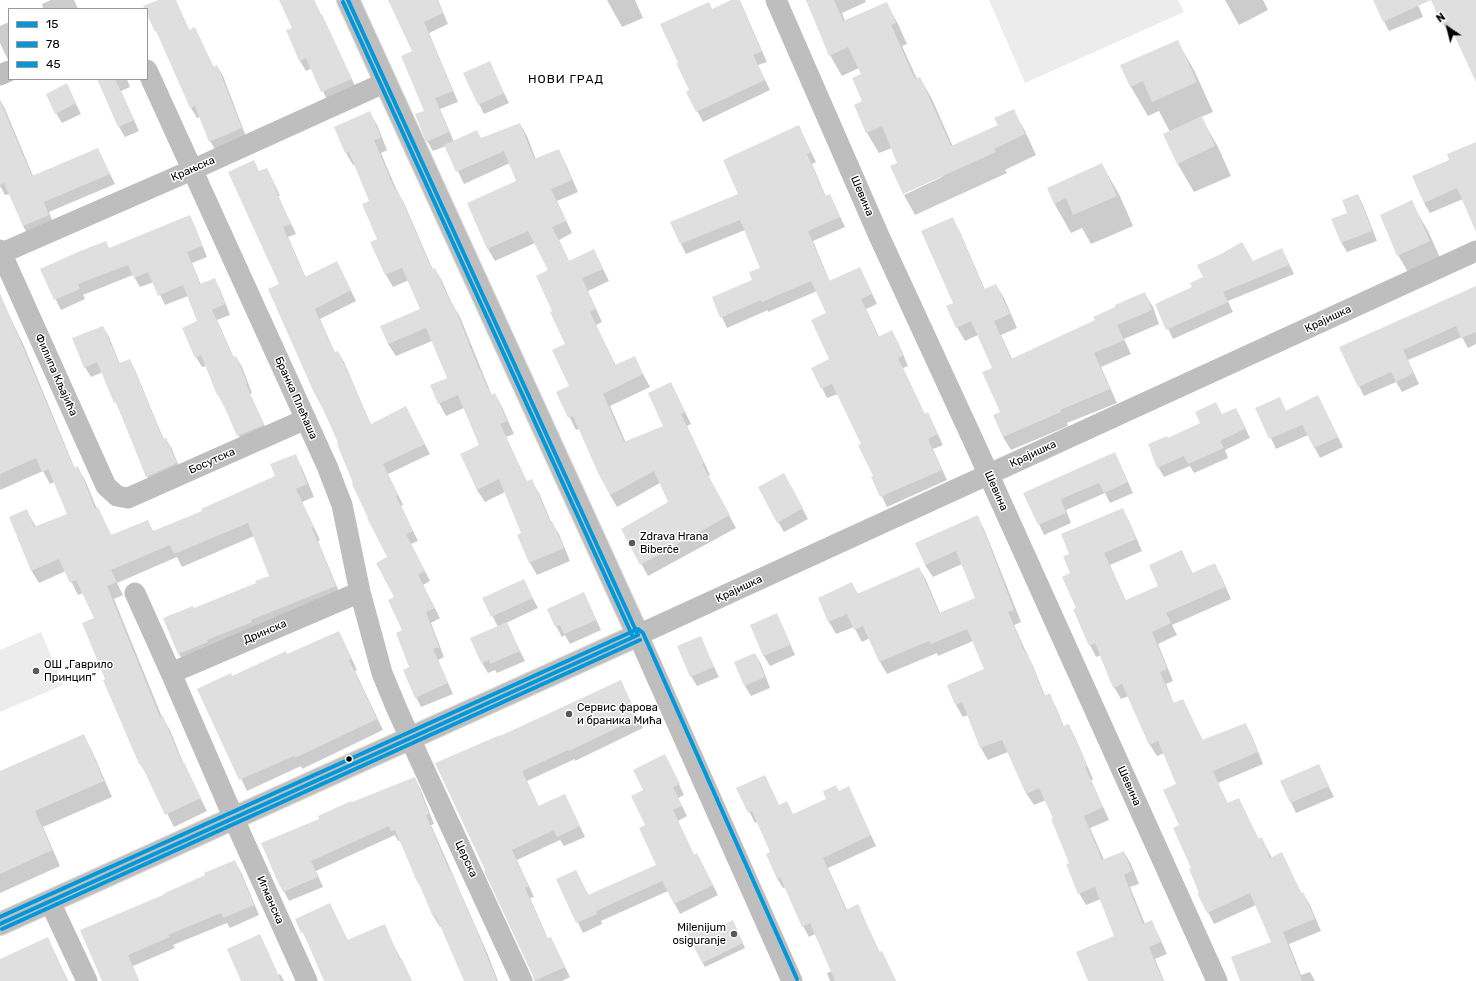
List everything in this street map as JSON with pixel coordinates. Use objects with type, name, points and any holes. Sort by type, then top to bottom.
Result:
[{"type":"main road","points":[[348,0],[638,635]]},
{"type":"main road","name":"Крајишка","points":[[0,924],[638,635]]},
{"type":"street","name":"Шевина","points":[[776,0],[879,236],[1217,981]]},
{"type":"street","name":"Бранка Плећаша","points":[[148,72],[327,466],[342,505],[360,592],[382,672],[410,738]]},
{"type":"street","name":"Крањска","points":[[1,252],[192,170],[386,82]]},
{"type":"street","name":"Крајишка","points":[[638,635],[1476,251]]},
{"type":"street","name":"Филипа Кљајића","points":[[1,252],[106,486],[116,496]]},
{"type":"street","name":"Босутска","points":[[116,496],[128,498],[306,419]]},
{"type":"street","name":"Дринска","points":[[171,673],[360,592]]},
{"type":"street","points":[[135,593],[234,818]]},
{"type":"street","points":[[638,635],[792,981]]},
{"type":"street","name":"Церска","points":[[410,738],[522,981]]},
{"type":"street","name":"Игманска","points":[[234,818],[307,981]]},
{"type":"street","points":[[50,902],[86,981]]},
{"type":"shaded area","points":[[989,0],[1178,0],[1184,12],[1025,83]]},
{"type":"shaded area","points":[[41,632],[63,685],[0,712],[0,650]]},
{"type":"building","points":[[158,0],[176,0],[189,30],[195,27],[213,67],[217,65],[242,128],[209,142],[195,106],[190,108],[156,31],[155,32],[148,16],[148,8],[144,8],[143,6]]},
{"type":"building","points":[[279,0],[314,0],[352,79],[321,92],[306,58],[299,61],[286,30],[292,28]]},
{"type":"building","points":[[388,0],[437,0],[443,13],[424,22],[453,91],[435,98],[449,132],[426,142],[415,114],[424,111],[401,56],[412,51]]},
{"type":"building","points":[[731,0],[740,0],[748,18],[747,19],[762,51],[753,55],[765,80],[696,112],[686,92],[689,90],[676,63],[678,63],[660,24],[709,2],[712,9]]},
{"type":"building","points":[[806,0],[834,0],[843,21],[887,2],[896,23],[891,25],[915,79],[920,77],[951,146],[998,125],[994,118],[1014,109],[1025,134],[994,149],[996,152],[903,194],[890,166],[897,163],[882,126],[866,133],[854,105],[862,101],[852,78],[861,74],[848,47],[829,56]]},
{"type":"building","points":[[1373,0],[1431,0],[1383,22]]},
{"type":"building","points":[[1431,0],[1476,0],[1476,82],[1448,22],[1442,25]]},
{"type":"building","points":[[1178,40],[1197,82],[1152,102],[1143,81],[1130,87],[1120,65]]},
{"type":"building","points":[[490,61],[504,93],[478,105],[463,73]]},
{"type":"building","points":[[97,80],[115,80],[134,120],[118,127]]},
{"type":"building","points":[[67,83],[76,103],[55,114],[46,94]]},
{"type":"building","points":[[0,101],[32,176],[98,148],[110,174],[44,202],[49,215],[23,226],[4,183],[0,185]]},
{"type":"building","points":[[370,111],[381,138],[374,140],[395,190],[397,189],[432,269],[435,268],[451,304],[453,303],[491,395],[495,393],[507,421],[500,424],[527,481],[532,479],[550,522],[552,521],[564,548],[529,563],[517,535],[521,533],[499,479],[477,490],[460,454],[479,445],[458,395],[438,404],[430,385],[447,378],[426,328],[388,344],[380,326],[420,309],[402,268],[385,275],[370,242],[377,239],[362,204],[369,201],[349,152],[345,153],[334,127]]},
{"type":"building","points":[[1202,116],[1215,146],[1177,164],[1163,134]]},
{"type":"building","points":[[520,123],[534,159],[559,149],[572,180],[551,189],[566,221],[552,227],[569,261],[594,249],[603,269],[582,278],[596,309],[590,312],[615,365],[635,356],[643,374],[603,394],[624,442],[663,426],[648,393],[671,382],[685,412],[681,414],[704,463],[702,464],[730,515],[640,565],[621,529],[668,502],[654,471],[610,495],[599,475],[573,416],[568,418],[556,392],[569,386],[552,350],[565,344],[550,312],[552,311],[536,276],[548,270],[528,231],[487,249],[467,203],[516,181],[504,151],[456,172],[444,145],[477,130],[481,138]]},
{"type":"building","points":[[799,125],[811,152],[807,154],[825,196],[830,194],[840,217],[808,231],[829,281],[860,267],[872,294],[861,299],[878,337],[892,330],[904,355],[898,358],[925,414],[928,412],[938,434],[928,439],[942,470],[880,497],[871,477],[873,476],[858,445],[861,444],[832,384],[821,389],[811,368],[829,359],[811,320],[826,313],[811,281],[762,302],[761,300],[720,318],[712,297],[752,280],[749,272],[760,268],[740,220],[680,244],[670,222],[738,194],[723,160]]},
{"type":"building","points":[[1476,142],[1476,232],[1457,188],[1424,203],[1412,176],[1449,160],[1447,154]]},
{"type":"building","points":[[254,160],[259,171],[267,168],[275,185],[274,186],[291,224],[283,227],[305,277],[337,261],[351,290],[315,309],[334,352],[338,351],[371,424],[406,406],[425,444],[383,464],[398,495],[396,496],[413,531],[406,534],[425,571],[418,575],[435,608],[426,612],[439,647],[433,649],[448,683],[415,698],[403,670],[409,667],[396,633],[402,630],[388,600],[394,597],[376,563],[387,557],[367,518],[352,484],[353,483],[337,444],[338,443],[268,289],[279,284],[228,172]]},
{"type":"building","points":[[1102,163],[1117,196],[1073,215],[1066,198],[1054,204],[1047,188]]},
{"type":"building","points":[[1358,194],[1372,231],[1341,243],[1331,219],[1347,213],[1342,200]]},
{"type":"building","points":[[1412,200],[1430,241],[1397,256],[1380,215]]},
{"type":"building","points":[[190,215],[202,246],[187,252],[200,284],[215,278],[225,304],[212,310],[233,357],[236,356],[247,383],[246,384],[264,425],[237,436],[219,394],[217,395],[201,355],[195,358],[182,328],[197,321],[183,285],[158,296],[148,272],[134,278],[128,265],[78,284],[80,289],[54,300],[40,269],[106,241],[109,248]]},
{"type":"building","points":[[953,217],[984,289],[996,284],[1010,314],[994,321],[1011,359],[1095,320],[1093,317],[1115,307],[1115,305],[1145,292],[1152,310],[1117,325],[1124,340],[1094,353],[1110,389],[1060,410],[1061,412],[1003,437],[993,415],[1000,412],[982,372],[992,368],[971,321],[956,328],[946,306],[953,303],[921,231]]},
{"type":"building","points":[[1242,242],[1253,261],[1282,248],[1289,265],[1223,292],[1228,302],[1166,330],[1155,304],[1192,287],[1190,283],[1203,277],[1197,265]]},
{"type":"building","points":[[1476,286],[1476,332],[1461,338],[1456,326],[1403,350],[1414,373],[1396,382],[1391,372],[1358,387],[1339,347]]},
{"type":"building","points":[[0,293],[74,468],[78,466],[95,508],[98,507],[111,535],[148,520],[153,531],[202,511],[201,509],[275,476],[270,464],[296,454],[307,484],[296,489],[314,527],[312,528],[336,586],[251,620],[252,622],[207,640],[208,642],[178,654],[163,618],[193,606],[194,608],[256,583],[255,581],[269,576],[248,523],[174,554],[170,545],[111,570],[117,582],[107,586],[160,717],[163,716],[182,763],[184,762],[201,798],[165,815],[141,764],[139,764],[103,680],[105,679],[82,623],[94,618],[76,580],[70,583],[59,559],[31,571],[9,517],[27,509],[34,527],[67,514],[48,469],[42,472],[36,458],[0,474]]},
{"type":"building","points":[[103,326],[119,363],[130,359],[163,439],[166,438],[177,463],[146,477],[116,402],[114,403],[97,362],[84,368],[72,338]]},
{"type":"building","points":[[1318,395],[1338,437],[1314,448],[1302,425],[1269,439],[1255,408],[1280,397],[1286,411]]},
{"type":"building","points":[[1216,402],[1222,414],[1236,408],[1246,428],[1220,441],[1224,448],[1188,464],[1184,456],[1157,468],[1148,444],[1167,436],[1168,438],[1200,423],[1195,412]]},
{"type":"building","points":[[1115,452],[1128,482],[1104,493],[1099,483],[1061,499],[1066,513],[1038,525],[1023,493]]},
{"type":"building","points":[[784,473],[803,508],[777,523],[758,487]]},
{"type":"building","points":[[1123,508],[1136,539],[1104,553],[1126,600],[1158,586],[1149,565],[1182,550],[1192,573],[1215,563],[1225,587],[1166,613],[1171,623],[1152,632],[1167,669],[1160,672],[1173,703],[1183,699],[1202,740],[1246,723],[1258,752],[1213,771],[1227,803],[1239,798],[1258,839],[1262,837],[1270,858],[1282,852],[1315,919],[1283,932],[1302,981],[1240,981],[1231,957],[1271,942],[1250,893],[1207,913],[1197,893],[1199,893],[1189,869],[1191,868],[1173,828],[1179,825],[1163,790],[1176,784],[1158,741],[1149,745],[1122,684],[1113,688],[1095,643],[1089,646],[1073,609],[1076,608],[1062,577],[1070,573],[1063,556],[1069,554],[1061,534]]},
{"type":"building","points":[[978,515],[1014,610],[1008,612],[1025,653],[1027,652],[1044,696],[1050,693],[1063,726],[1069,724],[1087,766],[1085,767],[1103,807],[1084,816],[1102,860],[1124,851],[1132,871],[1124,875],[1143,924],[1152,920],[1161,942],[1149,947],[1163,981],[1088,981],[1076,952],[1114,936],[1095,887],[1078,894],[1066,864],[1069,863],[1051,819],[1053,818],[1039,788],[1026,794],[1002,740],[980,748],[962,702],[955,705],[947,685],[984,669],[967,629],[931,644],[929,641],[879,662],[863,626],[854,630],[847,614],[828,622],[818,598],[852,582],[857,594],[919,567],[939,613],[975,598],[956,551],[925,565],[915,543]]},
{"type":"building","points":[[524,579],[533,598],[491,617],[482,598]]},
{"type":"building","points":[[584,592],[596,620],[564,634],[560,625],[555,627],[547,609]]},
{"type":"building","points":[[777,613],[790,645],[763,656],[750,625]]},
{"type":"building","points":[[507,622],[520,651],[490,664],[489,660],[481,663],[470,638]]},
{"type":"building","points":[[339,631],[352,659],[349,660],[377,719],[295,758],[294,756],[239,780],[197,689],[231,673],[232,676],[286,651],[287,654]]},
{"type":"building","points":[[701,636],[714,667],[690,677],[677,646]]},
{"type":"building","points":[[755,653],[765,677],[744,686],[734,662]]},
{"type":"building","points":[[621,680],[638,718],[569,751],[568,750],[522,771],[538,806],[565,794],[580,826],[557,837],[554,830],[512,850],[529,886],[525,888],[547,938],[551,937],[565,967],[534,981],[484,871],[485,870],[435,763],[500,736]]},
{"type":"building","points":[[84,734],[104,781],[35,811],[52,850],[0,874],[0,771]]},
{"type":"building","points":[[665,754],[680,784],[673,787],[682,806],[673,810],[694,855],[697,853],[713,885],[674,904],[662,881],[596,911],[597,914],[576,923],[556,879],[576,870],[588,895],[656,865],[639,828],[645,825],[631,796],[643,790],[633,770]]},
{"type":"building","points":[[1319,764],[1329,786],[1290,803],[1280,781]]},
{"type":"building","points":[[765,775],[779,805],[787,801],[793,814],[826,799],[823,791],[836,785],[839,791],[849,786],[871,835],[823,858],[846,910],[858,904],[879,952],[882,951],[896,981],[835,981],[810,923],[802,927],[780,877],[777,879],[766,854],[770,852],[752,811],[748,813],[736,788]]},
{"type":"building","points":[[415,777],[429,814],[426,815],[450,872],[452,871],[497,981],[464,981],[436,916],[433,917],[395,830],[391,831],[389,826],[311,861],[318,877],[283,892],[261,843],[319,819],[318,816],[351,801],[352,802]]},
{"type":"building","points":[[235,860],[254,905],[223,918],[221,913],[168,935],[170,937],[128,955],[139,981],[102,981],[80,930],[165,894],[205,875],[204,873]]},
{"type":"building","points":[[330,903],[347,940],[385,924],[400,960],[402,959],[412,981],[324,981],[303,932],[301,933],[295,919]]},
{"type":"building","points":[[733,920],[743,943],[702,963],[687,932],[704,925],[708,932]]},
{"type":"building","points":[[260,934],[281,981],[241,981],[227,949]]},
{"type":"building","points":[[48,937],[67,981],[0,981],[0,959]]},
{"type":"transit line","name":"15","points":[[348,0],[638,635]]},
{"type":"transit line","name":"78","points":[[343,2],[633,637]]},
{"type":"transit line","name":"45","points":[[0,917],[638,629],[643,633],[797,979]]},
{"type":"transit line","name":"15","points":[[0,924],[638,635]]},
{"type":"transit line","name":"78","points":[[2,929],[640,640]]},
{"type":"place","name":"Zdrava Hrana Biberče","points":[[632,543]]},
{"type":"place","name":"ОШ „Гаврило Принцип”","points":[[36,671]]},
{"type":"place","name":"Сервис фарова и браника Мића","points":[[569,714]]},
{"type":"place","name":"Milenijum osiguranje","points":[[734,934]]},
{"type":"district","name":"НОВИ ГРАД","points":[[566,80]]}]
